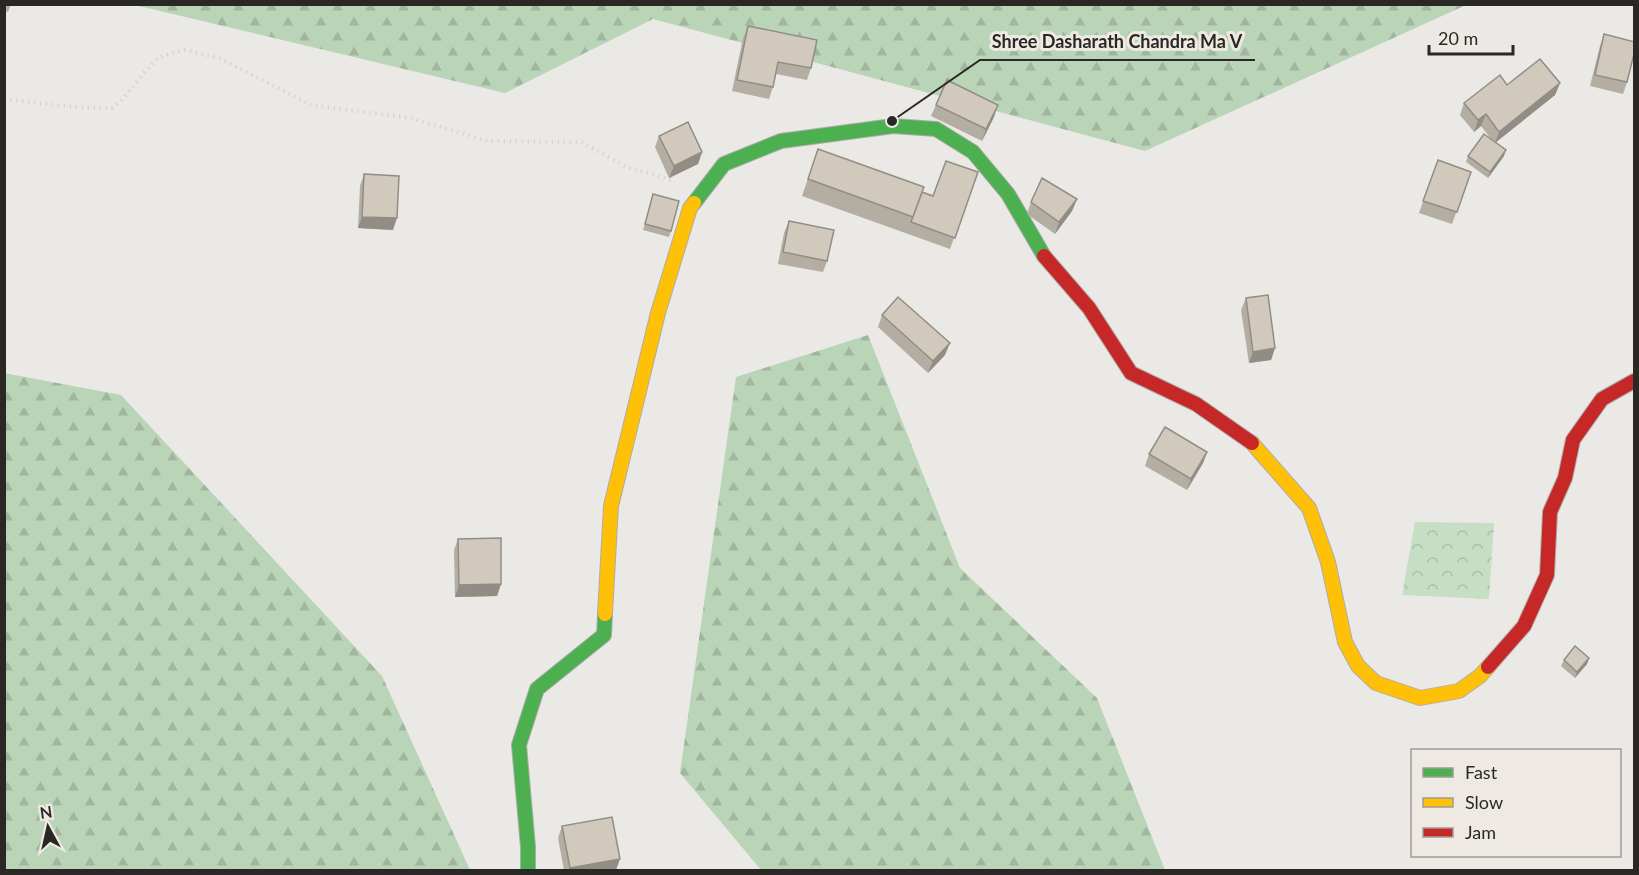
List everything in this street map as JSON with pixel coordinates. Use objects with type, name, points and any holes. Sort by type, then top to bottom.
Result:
[{"type":"street","points":[[528,870],[519,745],[537,689],[604,635],[611,506],[658,313],[690,208],[724,164],[782,141],[893,126],[936,129],[973,152],[1008,194],[1040,252],[1089,308],[1131,373],[1196,404],[1254,445],[1309,508],[1328,562],[1345,642],[1358,666],[1376,683],[1420,698],[1459,691],[1480,676],[1524,626],[1547,575],[1550,512],[1565,478],[1573,440],[1602,399],[1635,381]]},
{"type":"path","points":[[4,99],[73,107],[112,108],[124,98],[159,57],[184,50],[219,58],[310,105],[410,118],[488,141],[581,142],[627,167],[674,181],[690,208]]},
{"type":"green space","points":[[135,5],[1466,5],[1145,151],[653,19],[505,93]]},
{"type":"green space","points":[[868,335],[960,568],[1097,698],[1165,870],[761,870],[680,773],[736,377]]},
{"type":"green space","points":[[4,373],[121,395],[382,676],[470,870],[5,870]]},
{"type":"green space","points":[[1415,522],[1494,523],[1489,599],[1402,595]]},
{"type":"building","points":[[748,26],[817,40],[811,68],[778,62],[773,87],[737,80]]},
{"type":"building","points":[[1604,34],[1635,42],[1627,82],[1595,75]]},
{"type":"building","points":[[1540,59],[1560,83],[1499,132],[1486,114],[1478,120],[1464,103],[1500,75],[1507,85]]},
{"type":"building","points":[[947,80],[998,105],[986,129],[936,105]]},
{"type":"building","points":[[688,122],[702,152],[674,166],[659,136]]},
{"type":"building","points":[[1484,134],[1506,150],[1490,172],[1468,156]]},
{"type":"building","points":[[818,149],[924,187],[913,217],[808,179]]},
{"type":"building","points":[[1438,160],[1471,172],[1457,212],[1423,201]]},
{"type":"building","points":[[946,161],[978,172],[955,238],[911,222],[922,192],[933,196]]},
{"type":"building","points":[[364,174],[399,176],[397,218],[362,217]]},
{"type":"building","points":[[1042,178],[1077,199],[1059,222],[1031,202]]},
{"type":"building","points":[[653,194],[679,201],[671,231],[645,224]]},
{"type":"building","points":[[789,221],[834,230],[827,261],[783,252]]},
{"type":"building","points":[[1268,295],[1275,348],[1253,352],[1246,298]]},
{"type":"building","points":[[898,297],[950,343],[933,361],[882,315]]},
{"type":"building","points":[[1165,427],[1207,452],[1191,479],[1149,454]]},
{"type":"building","points":[[501,538],[501,584],[459,585],[458,539]]},
{"type":"building","points":[[1575,646],[1589,658],[1577,672],[1564,660]]},
{"type":"building","points":[[612,817],[620,859],[570,868],[562,826]]},
{"type":"traffic: fast","points":[[694,203],[724,164],[781,141],[893,126],[936,129],[973,152],[1008,194],[1044,256]]},
{"type":"traffic: fast","points":[[528,870],[519,745],[537,689],[604,635],[605,614]]},
{"type":"traffic: slow","points":[[605,614],[611,506],[658,313],[690,208],[694,203]]},
{"type":"traffic: slow","points":[[1252,443],[1309,508],[1328,562],[1345,642],[1358,666],[1376,683],[1420,698],[1459,691],[1480,676],[1488,667]]},
{"type":"traffic: jam","points":[[1044,256],[1089,308],[1131,373],[1196,404],[1252,443]]},
{"type":"traffic: jam","points":[[1488,667],[1524,626],[1547,575],[1550,512],[1565,478],[1573,440],[1602,399],[1634,381]]},
{"type":"place","name":"Shree Dasharath Chandra Ma V","points":[[892,121]]}]
